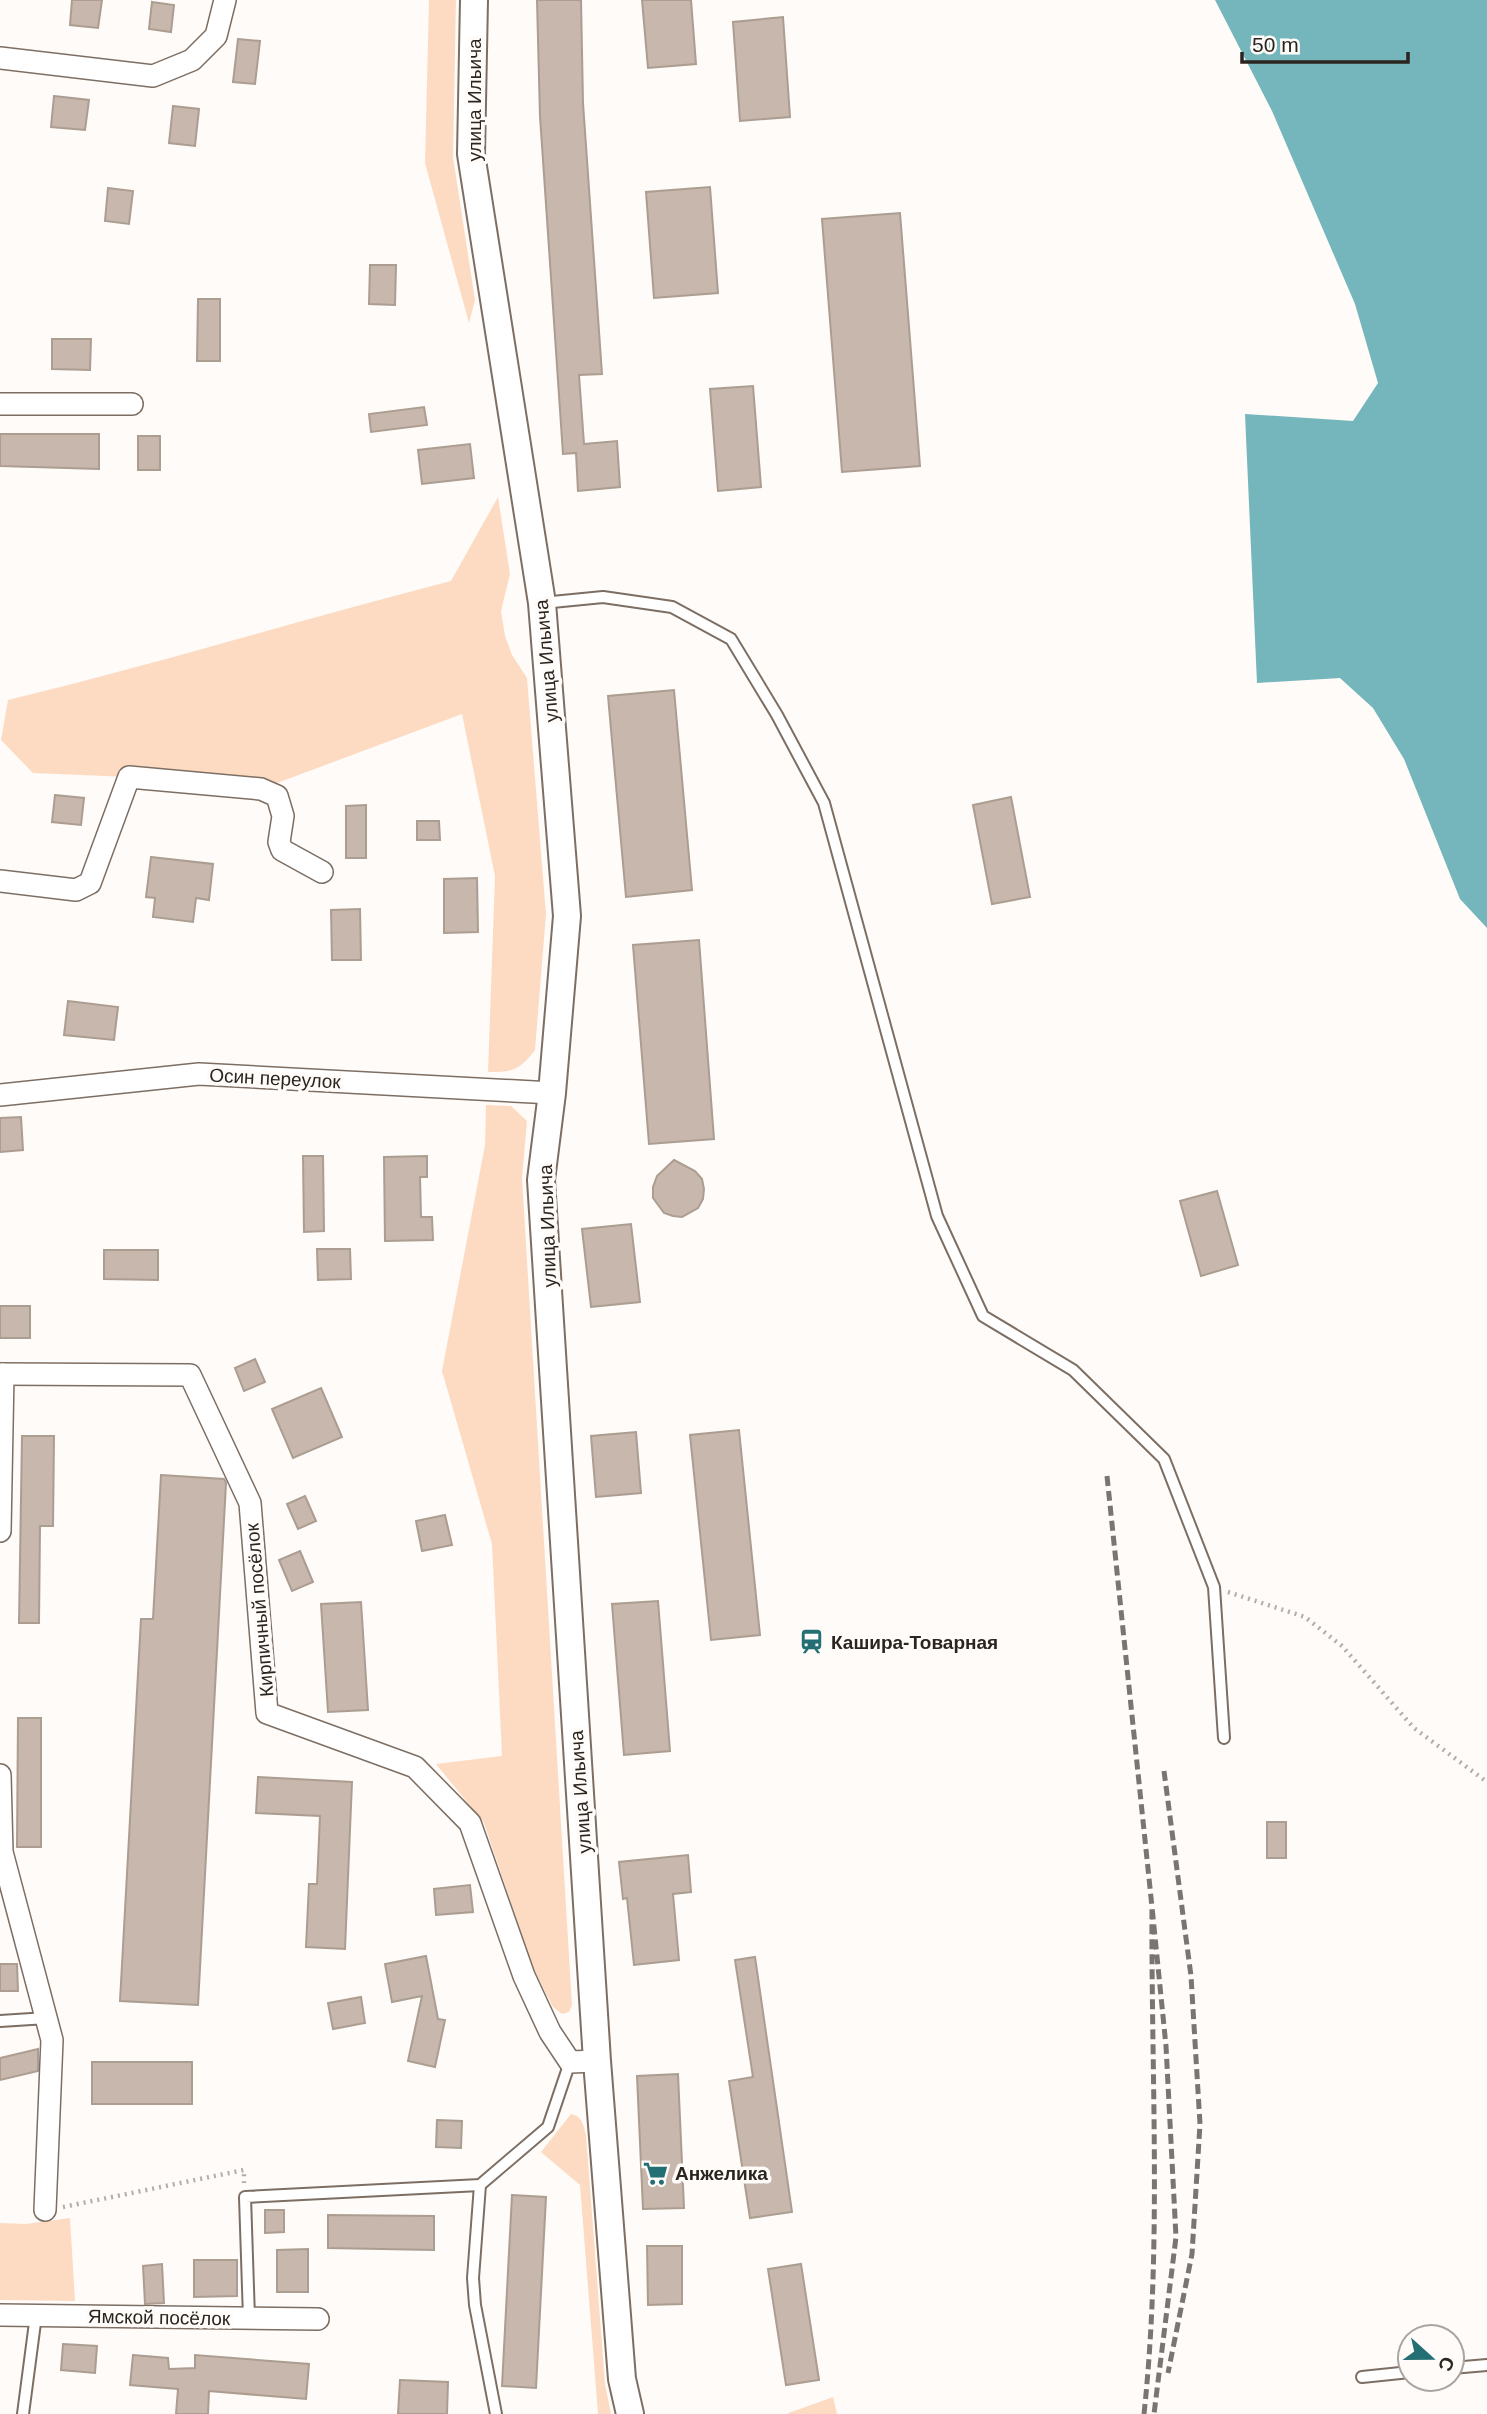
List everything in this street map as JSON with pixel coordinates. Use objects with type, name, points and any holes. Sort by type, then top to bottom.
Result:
[{"type":"street","points":[[0,58],[153,76],[191,60],[216,36],[225,0]]},
{"type":"street","name":"улица Ильича","points":[[474,0],[471,153],[542,603],[567,916],[552,1093],[541,1180],[597,2061],[622,2379],[630,2414]]},
{"type":"street","points":[[0,404],[132,404]]},
{"type":"street","points":[[0,881],[76,890],[90,883],[129,777],[261,789],[277,796],[283,816],[279,842],[282,850],[322,872]]},
{"type":"street","name":"Осин переулок","points":[[0,1095],[199,1074],[552,1093]]},
{"type":"street","points":[[0,1531],[2,1374]]},
{"type":"street","name":"Кирпичный посёлок","points":[[2,1374],[190,1375],[250,1503],[267,1713],[415,1767],[470,1823],[524,1976],[550,2032],[570,2062]]},
{"type":"street","points":[[0,1775],[2,1852],[52,2040],[46,2210]]},
{"type":"street","points":[[570,2062],[597,2061]]},
{"type":"street","name":"Ямской посёлок","points":[[0,2315],[318,2319]]},
{"type":"lane","points":[[542,603],[603,597],[672,607],[731,639],[777,715],[824,803],[937,1216],[983,1316],[1073,1370],[1164,1459],[1214,1587],[1224,1738]]},
{"type":"lane","points":[[0,2021],[47,2018]]},
{"type":"lane","points":[[249,2318],[245,2197],[480,2185],[548,2127],[570,2062]]},
{"type":"lane","points":[[480,2185],[473,2278],[475,2305],[496,2414]]},
{"type":"lane","points":[[23,2414],[36,2315]]},
{"type":"lane","points":[[1466,2367],[1487,2365]]},
{"type":"lane","points":[[1362,2377],[1396,2373]]},
{"type":"path","points":[[1214,1587],[1305,1617],[1342,1646],[1414,1728],[1487,1782]]},
{"type":"path","points":[[46,2210],[244,2169],[245,2197]]},
{"type":"shaded area","points":[[429,0],[456,0],[453,157],[475,300],[469,323],[425,163]]},
{"type":"shaded area","points":[[498,497],[510,574],[501,611],[505,636],[512,655],[527,678],[546,914],[535,1050],[514,1069],[488,1072],[495,876],[462,714],[261,789],[129,777],[33,773],[1,740],[8,700],[451,581]]},
{"type":"shaded area","points":[[486,1105],[511,1106],[527,1121],[522,1178],[572,2005],[569,2012],[562,2014],[553,2007],[533,1968],[484,1823],[436,1764],[502,1756],[492,1544],[442,1371],[485,1145]]},
{"type":"shaded area","points":[[571,2114],[580,2119],[586,2135],[605,2384],[611,2414],[598,2414],[580,2185],[541,2152]]},
{"type":"shaded area","points":[[70,2218],[75,2301],[0,2300],[0,2223],[26,2224]]},
{"type":"shaded area","points":[[833,2397],[837,2414],[786,2414]]},
{"type":"water","points":[[1215,0],[1487,0],[1487,928],[1460,899],[1404,759],[1373,708],[1340,678],[1257,683],[1245,414],[1353,421],[1378,383],[1355,304],[1272,111]]},
{"type":"building","points":[[72,0],[102,0],[98,28],[70,25]]},
{"type":"building","points":[[537,0],[581,0],[583,103],[602,374],[579,375],[584,444],[617,441],[620,487],[578,491],[576,453],[563,454],[540,116]]},
{"type":"building","points":[[642,0],[691,0],[696,64],[648,68]]},
{"type":"building","points":[[152,2],[174,5],[171,32],[149,29]]},
{"type":"building","points":[[783,17],[790,117],[740,121],[733,22]]},
{"type":"building","points":[[238,39],[260,41],[255,84],[233,82]]},
{"type":"building","points":[[54,96],[89,100],[85,130],[51,127]]},
{"type":"building","points":[[173,106],[199,109],[195,146],[169,143]]},
{"type":"building","points":[[710,187],[718,293],[654,298],[646,192]]},
{"type":"building","points":[[108,188],[133,191],[129,224],[105,221]]},
{"type":"building","points":[[900,213],[920,466],[842,472],[822,219]]},
{"type":"building","points":[[370,265],[396,265],[395,305],[369,304]]},
{"type":"building","points":[[198,299],[220,299],[220,361],[197,361]]},
{"type":"building","points":[[52,339],[91,339],[90,370],[52,369]]},
{"type":"building","points":[[753,386],[761,487],[718,491],[710,389]]},
{"type":"building","points":[[424,407],[427,425],[371,432],[369,414]]},
{"type":"building","points":[[0,434],[99,434],[99,469],[0,466]]},
{"type":"building","points":[[138,436],[160,436],[160,470],[138,470]]},
{"type":"building","points":[[470,444],[474,478],[422,484],[418,450]]},
{"type":"building","points":[[674,690],[692,890],[626,897],[608,696]]},
{"type":"building","points":[[55,795],[84,798],[81,825],[52,822]]},
{"type":"building","points":[[1011,797],[1030,897],[992,904],[973,805]]},
{"type":"building","points":[[366,805],[366,858],[346,858],[346,806]]},
{"type":"building","points":[[417,821],[439,821],[440,840],[417,840]]},
{"type":"building","points":[[151,857],[213,864],[209,900],[196,898],[193,922],[153,917],[155,898],[146,897]]},
{"type":"building","points":[[477,878],[478,932],[444,933],[444,879]]},
{"type":"building","points":[[360,909],[361,960],[332,960],[331,910]]},
{"type":"building","points":[[699,940],[714,1139],[649,1144],[633,945]]},
{"type":"building","points":[[68,1001],[118,1007],[114,1040],[64,1035]]},
{"type":"building","points":[[21,1117],[23,1150],[0,1152],[0,1118]]},
{"type":"building","points":[[303,1156],[323,1156],[324,1231],[304,1232]]},
{"type":"building","points":[[427,1156],[427,1177],[420,1177],[421,1217],[432,1217],[433,1240],[385,1241],[384,1157]]},
{"type":"building","points":[[674,1160],[695,1171],[702,1179],[704,1189],[698,1208],[682,1217],[664,1213],[653,1198],[657,1176]]},
{"type":"building","points":[[1217,1191],[1238,1265],[1201,1276],[1180,1201]]},
{"type":"building","points":[[631,1224],[640,1302],[591,1307],[582,1229]]},
{"type":"building","points":[[317,1249],[350,1249],[351,1279],[318,1280]]},
{"type":"building","points":[[104,1250],[158,1250],[158,1280],[104,1279]]},
{"type":"building","points":[[0,1306],[30,1306],[30,1338],[0,1338]]},
{"type":"building","points":[[255,1359],[265,1382],[244,1391],[235,1368]]},
{"type":"building","points":[[321,1388],[342,1437],[293,1458],[272,1409]]},
{"type":"building","points":[[739,1430],[760,1635],[711,1640],[690,1435]]},
{"type":"building","points":[[636,1432],[641,1493],[596,1497],[591,1436]]},
{"type":"building","points":[[22,1436],[54,1436],[53,1526],[40,1526],[39,1623],[19,1623]]},
{"type":"building","points":[[161,1475],[224,1479],[226,1483],[198,2005],[120,2001],[141,1619],[153,1619]]},
{"type":"building","points":[[305,1496],[316,1521],[298,1529],[287,1504]]},
{"type":"building","points":[[445,1515],[452,1545],[422,1551],[416,1521]]},
{"type":"building","points":[[300,1551],[313,1582],[292,1591],[279,1560]]},
{"type":"building","points":[[658,1601],[670,1751],[624,1755],[612,1604]]},
{"type":"building","points":[[361,1602],[368,1710],[328,1712],[321,1604]]},
{"type":"building","points":[[18,1718],[41,1718],[41,1847],[17,1847]]},
{"type":"building","points":[[258,1777],[352,1782],[345,1949],[306,1947],[309,1884],[317,1884],[320,1816],[256,1813]]},
{"type":"building","points":[[1267,1822],[1286,1822],[1286,1858],[1267,1858]]},
{"type":"building","points":[[688,1855],[691,1892],[673,1894],[679,1960],[634,1965],[627,1898],[623,1899],[619,1862]]},
{"type":"building","points":[[470,1885],[473,1912],[436,1915],[434,1889]]},
{"type":"building","points":[[426,1956],[438,2019],[445,2020],[435,2067],[408,2061],[422,1996],[392,2002],[385,1964]]},
{"type":"building","points":[[755,1957],[792,2212],[750,2218],[729,2081],[753,2077],[735,1960]]},
{"type":"building","points":[[0,1964],[17,1964],[18,1991],[0,1991]]},
{"type":"building","points":[[361,1997],[365,2023],[333,2029],[328,2003]]},
{"type":"building","points":[[38,2049],[38,2071],[0,2080],[0,2058]]},
{"type":"building","points":[[92,2062],[192,2062],[192,2104],[92,2104]]},
{"type":"building","points":[[678,2074],[684,2208],[643,2209],[637,2076]]},
{"type":"building","points":[[437,2120],[462,2121],[461,2148],[436,2147]]},
{"type":"building","points":[[512,2195],[546,2197],[536,2388],[502,2386]]},
{"type":"building","points":[[265,2210],[284,2210],[284,2232],[265,2233]]},
{"type":"building","points":[[328,2215],[434,2216],[434,2250],[328,2248]]},
{"type":"building","points":[[647,2246],[682,2246],[682,2304],[648,2305]]},
{"type":"building","points":[[308,2249],[308,2292],[277,2292],[277,2250]]},
{"type":"building","points":[[194,2260],[237,2260],[237,2296],[194,2297]]},
{"type":"building","points":[[162,2264],[164,2303],[145,2304],[143,2266]]},
{"type":"building","points":[[801,2264],[819,2380],[786,2385],[768,2269]]},
{"type":"building","points":[[63,2344],[97,2346],[95,2373],[61,2370]]},
{"type":"building","points":[[133,2355],[168,2358],[169,2369],[195,2368],[195,2355],[309,2364],[306,2399],[209,2391],[208,2414],[176,2414],[178,2389],[130,2385]]},
{"type":"building","points":[[400,2380],[448,2382],[447,2414],[398,2414]]},
{"type":"railway","points":[[1107,1476],[1152,1907]]},
{"type":"railway","points":[[1164,1771],[1191,1976],[1200,2124],[1192,2254],[1168,2373]]},
{"type":"railway","points":[[1144,2414],[1153,2288],[1152,1907],[1166,2046],[1176,2237],[1154,2414]]},
{"type":"place","name":"Кашира-Товарная","points":[[811,1642]]},
{"type":"place","name":"Анжелика","points":[[655,2173]]}]
